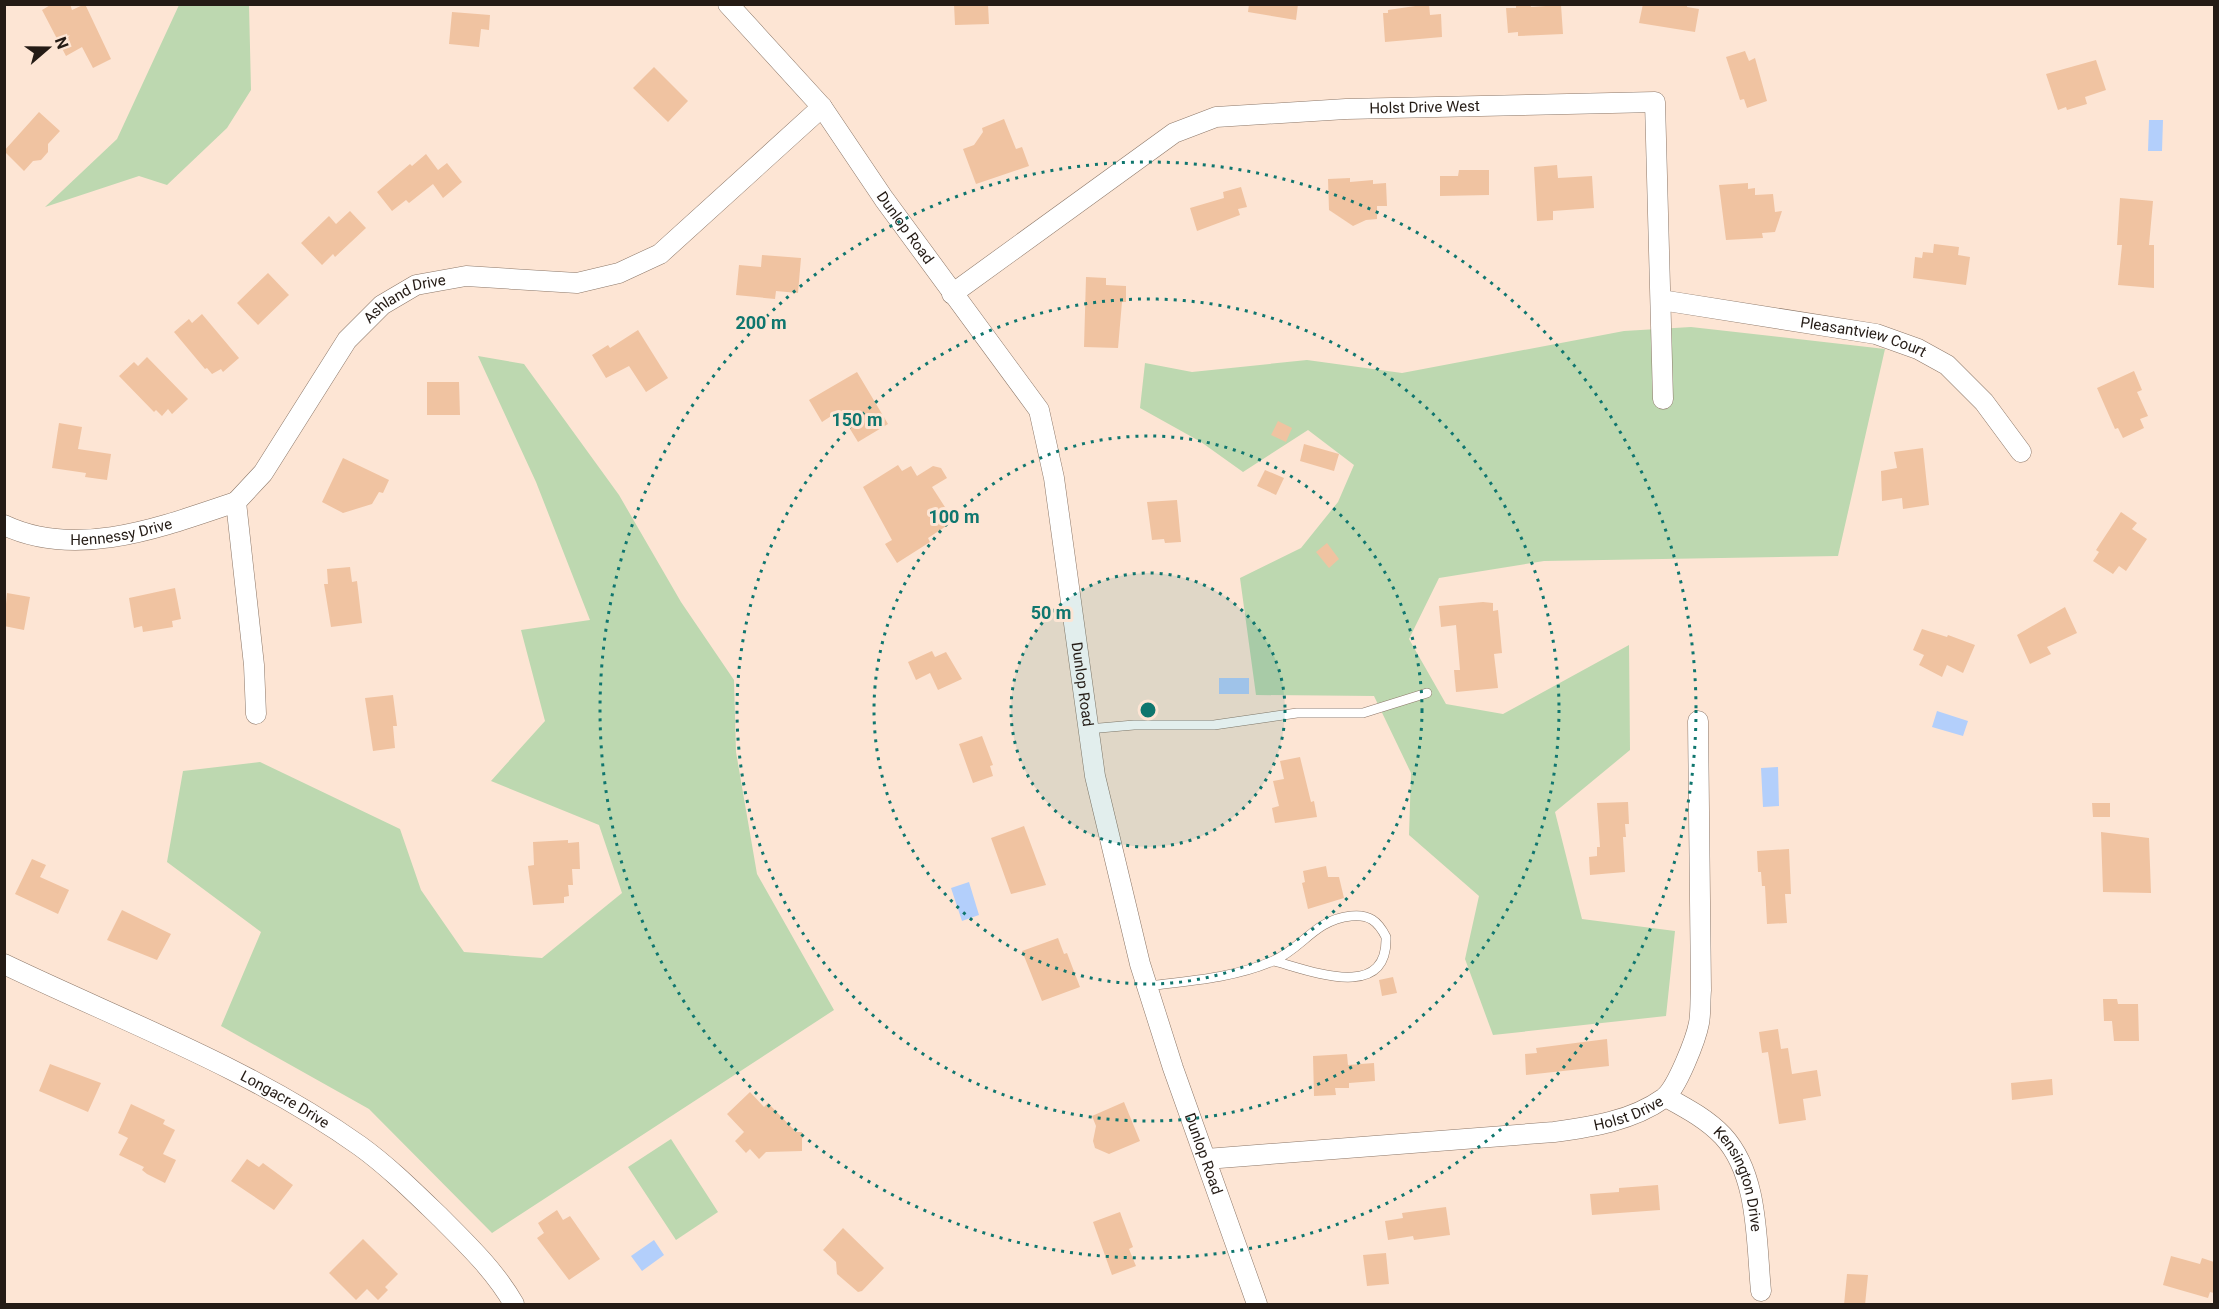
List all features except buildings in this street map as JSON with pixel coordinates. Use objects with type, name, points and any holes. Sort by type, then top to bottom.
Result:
[{"type":"street","name":"Dunlop Road","points":[[728,4],[822,107],[952,294],[1039,410],[1054,478],[1095,776],[1147,986],[1257,1305]]},
{"type":"street","name":"Holst Drive West","points":[[952,294],[1174,133],[1216,117],[1346,109],[1655,102],[1663,399]]},
{"type":"street","name":"Ashland Drive","points":[[236,502],[263,473],[347,340],[382,305],[416,285],[466,276],[577,283],[619,273],[660,254],[822,107]]},
{"type":"street","name":"Pleasantview Court","points":[[1661,300],[1876,334],[1918,349],[1947,365],[1984,402],[2021,452]]},
{"type":"street","name":"Hennessy Drive","points":[[4,525],[20,532],[75,540],[147,529],[236,502]]},
{"type":"street","points":[[236,502],[254,664],[256,714]]},
{"type":"street","name":"Holst Drive","points":[[1206,1159],[1593,1127],[1624,1118],[1666,1097],[1684,1066],[1699,1025],[1701,990],[1698,721]]},
{"type":"street","name":"Longacre Drive","points":[[4,964],[197,1050],[303,1109],[361,1146],[403,1181],[482,1258],[514,1305]]},
{"type":"street","name":"Kensington Drive","points":[[1666,1097],[1697,1114],[1723,1136],[1739,1160],[1751,1195],[1761,1291]]},
{"type":"lane","points":[[1088,729],[1134,725],[1214,724],[1320,712],[1363,713],[1428,693]]},
{"type":"lane","points":[[1147,986],[1200,980],[1274,961],[1321,925],[1335,918],[1362,915],[1372,918],[1386,938],[1383,962],[1374,972],[1361,977],[1314,972],[1274,961]]},
{"type":"green space","points":[[179,5],[249,5],[251,90],[227,128],[167,185],[139,176],[45,207],[117,139]]},
{"type":"green space","points":[[1691,327],[1885,349],[1838,556],[1544,561],[1439,578],[1409,639],[1446,704],[1503,714],[1629,645],[1630,750],[1555,812],[1582,919],[1675,931],[1666,1016],[1493,1035],[1465,959],[1479,896],[1409,835],[1411,773],[1374,696],[1256,695],[1240,578],[1301,548],[1338,502],[1354,465],[1308,430],[1243,472],[1201,442],[1140,408],[1145,363],[1192,372],[1307,360],[1402,373],[1624,331]]},
{"type":"green space","points":[[478,356],[524,364],[619,495],[681,602],[734,680],[736,752],[757,874],[834,1010],[492,1233],[369,1109],[221,1026],[261,932],[167,862],[183,771],[260,762],[400,829],[421,890],[464,952],[542,958],[622,893],[599,825],[491,781],[545,721],[521,630],[590,620],[536,482]]},
{"type":"green space","points":[[671,1139],[718,1212],[676,1240],[628,1167]]},
{"type":"water","points":[[2149,120],[2163,120],[2162,151],[2148,151]]},
{"type":"water","points":[[1219,678],[1249,678],[1249,694],[1219,694]]},
{"type":"water","points":[[1937,711],[1968,721],[1963,736],[1932,727]]},
{"type":"water","points":[[1778,767],[1779,806],[1763,807],[1761,768]]},
{"type":"water","points":[[969,882],[979,915],[962,921],[951,888]]},
{"type":"water","points":[[654,1240],[664,1255],[642,1271],[631,1256]]}]
